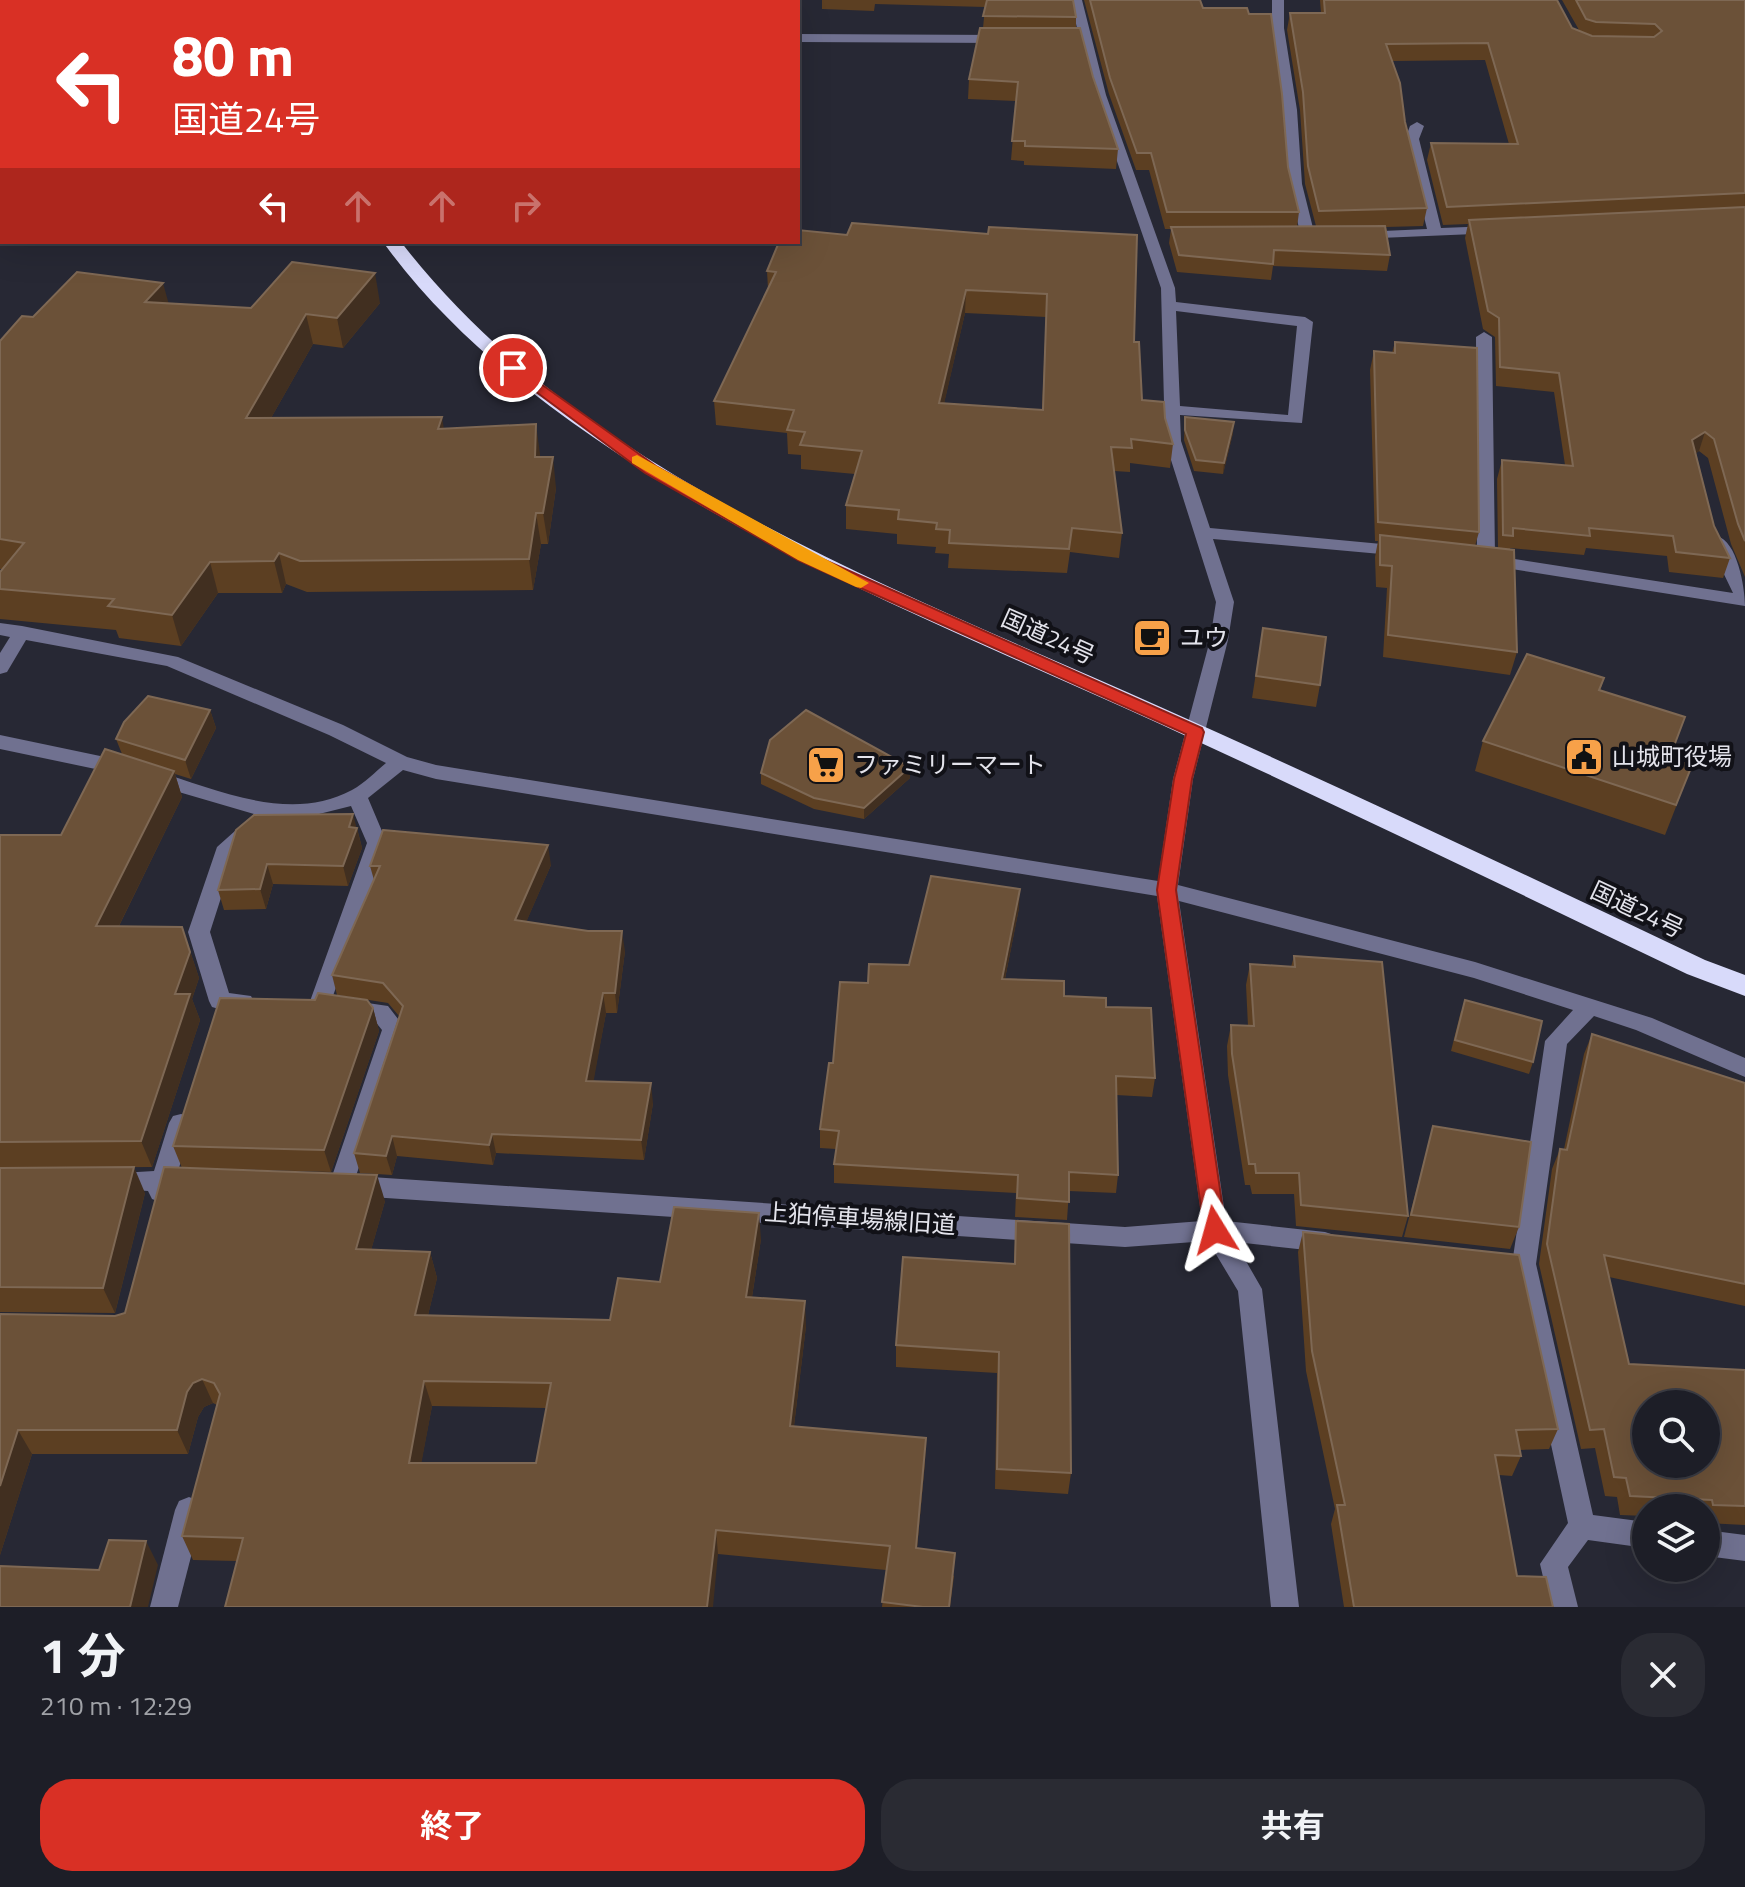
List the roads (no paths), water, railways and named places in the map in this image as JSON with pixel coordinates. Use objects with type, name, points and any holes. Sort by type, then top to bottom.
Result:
[{"type":"highway","name":"国道24号","points":[[394,244],[469,331],[535,387],[651,469],[804,556],[1196,732],[1696,967],[1745,986]]},
{"type":"street","points":[[1076,0],[1079,40],[1159,236],[1168,288],[1173,441],[1225,602],[1183,779],[1167,890],[1215,1230],[1250,1289],[1285,1607]]},
{"type":"street","points":[[1278,0],[1278,28],[1290,110],[1295,184],[1316,236],[1512,229]]},
{"type":"street","points":[[800,38],[1010,39]]},
{"type":"street","points":[[1417,126],[1412,139],[1435,233]]},
{"type":"street","points":[[1168,306],[1305,322],[1296,420],[1173,410]]},
{"type":"street","points":[[1484,337],[1479,559],[1745,599]]},
{"type":"street","points":[[1711,519],[1719,545],[1745,599]]},
{"type":"street","points":[[1204,533],[1424,553]]},
{"type":"street","points":[[0,629],[171,661],[336,730],[400,762],[436,772],[1167,890],[1475,970],[1644,1024],[1745,1068]]},
{"type":"street","points":[[0,668],[22,632]]},
{"type":"street","points":[[0,742],[113,765],[252,809],[318,808],[357,796],[400,762]]},
{"type":"street","points":[[320,1004],[377,843],[357,796]]},
{"type":"street","points":[[211,1031],[220,1001],[199,932],[207,901],[227,847],[274,808]]},
{"type":"street","points":[[220,1001],[263,1003]]},
{"type":"street","points":[[292,1003],[380,1012],[394,1028],[341,1185]]},
{"type":"street","points":[[1564,1607],[1554,1564],[1582,1526],[1524,1264],[1556,1041],[1589,1007]]},
{"type":"street","points":[[156,1210],[187,1106]]},
{"type":"street","points":[[89,1181],[207,1181]]},
{"type":"street","name":"上狛停車場線旧道","points":[[311,1184],[1125,1237],[1215,1230],[1354,1246]]},
{"type":"street","points":[[1493,1261],[1524,1264]]},
{"type":"street","points":[[164,1607],[195,1491]]},
{"type":"street","points":[[1582,1526],[1632,1533]]},
{"type":"street","points":[[1720,1545],[1745,1548]]},
{"type":"place","name":"ユウ","points":[[1152,638]]},
{"type":"place","name":"山城町役場","points":[[1584,757]]},
{"type":"place","name":"ファミリーマート","points":[[826,765]]}]
